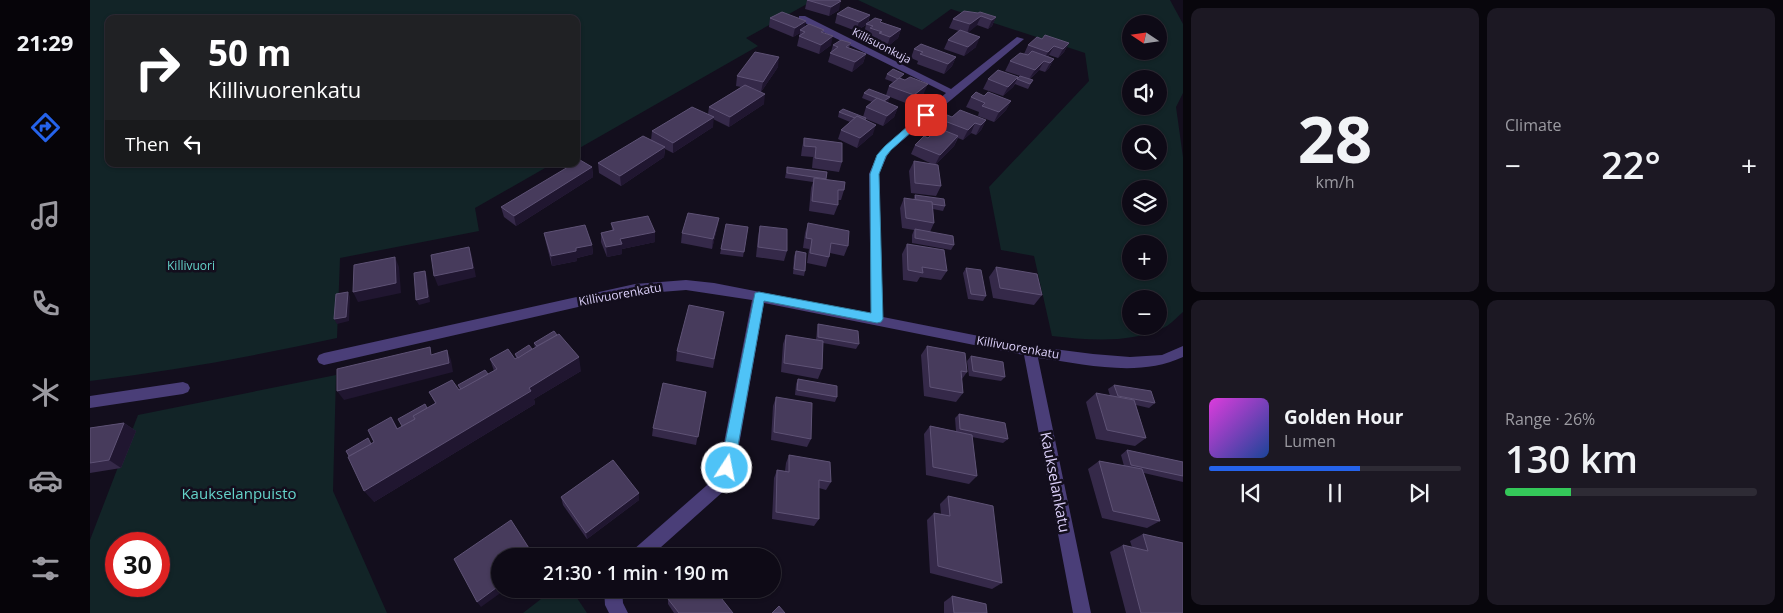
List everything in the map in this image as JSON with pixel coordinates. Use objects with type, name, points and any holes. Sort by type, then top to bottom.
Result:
[{"type":"street","name":"Killisuonkuja","points":[[802,18],[952,93]]},
{"type":"street","points":[[877,319],[874,174],[877,164],[888,148],[952,93],[1020,39]]},
{"type":"street","name":"Killivuorenkatu","points":[[324,359],[635,289],[686,285],[759,296],[1030,351],[1093,360],[1130,363],[1163,360],[1183,351]]},
{"type":"street","points":[[648,548],[720,484],[727,468],[759,296]]},
{"type":"street","name":"Kaukselankatu","points":[[1030,351],[1082,613]]},
{"type":"street","points":[[90,402],[183,388]]},
{"type":"street","points":[[614,598],[614,606],[619,613]]},
{"type":"green space","name":"Killivuori","points":[[90,0],[814,0],[746,38],[758,46],[580,148],[580,15],[105,15],[105,167],[547,167],[475,208],[479,231],[340,258],[337,338],[214,363],[90,381]]},
{"type":"green space","points":[[858,0],[1170,0],[1183,24],[1183,93],[1176,107],[1183,157],[1183,312],[1167,326],[1167,290],[1122,290],[1122,335],[1142,335],[1109,339],[1080,339],[1052,336],[1034,256],[1001,250],[989,187],[1089,81],[1085,53],[951,9],[922,30]]},
{"type":"green space","name":"Kaukselanpuisto","points":[[336,375],[333,491],[387,613],[90,613],[90,540],[138,415]]},
{"type":"green space","points":[[542,598],[577,598],[587,613],[523,613]]},
{"type":"building","points":[[807,0],[838,0],[841,1],[831,7]]},
{"type":"building","points":[[848,7],[870,15],[859,22],[837,14]]},
{"type":"building","points":[[964,11],[980,12],[996,17],[992,20],[981,16],[970,24],[953,19]]},
{"type":"building","points":[[782,12],[806,21],[795,28],[770,18]]},
{"type":"building","points":[[875,18],[882,20],[880,22],[901,29],[890,37],[879,33],[882,32],[870,28],[873,26],[866,24]]},
{"type":"building","points":[[809,24],[824,30],[821,32],[833,36],[821,45],[799,36],[805,32],[800,30]]},
{"type":"building","points":[[960,30],[980,37],[968,47],[948,40]]},
{"type":"building","points":[[1045,35],[1069,43],[1063,49],[1054,46],[1048,52],[1028,45],[1037,37],[1042,39]]},
{"type":"building","points":[[841,40],[851,43],[846,47],[866,54],[855,62],[830,53],[838,47],[833,45]]},
{"type":"building","points":[[921,44],[956,57],[948,64],[920,54],[923,52],[914,49]]},
{"type":"building","points":[[1032,51],[1054,59],[1050,63],[1044,61],[1035,70],[1010,61],[1020,53],[1028,55]]},
{"type":"building","points":[[755,52],[779,57],[763,82],[737,76]]},
{"type":"building","points":[[893,69],[904,74],[898,79],[887,74]]},
{"type":"building","points":[[998,70],[1018,77],[1008,87],[988,79]]},
{"type":"building","points":[[1020,76],[1033,80],[1030,84],[1017,79]]},
{"type":"building","points":[[910,77],[928,84],[914,95],[889,86],[899,78],[905,80]]},
{"type":"building","points":[[745,85],[765,94],[730,117],[709,107]]},
{"type":"building","points":[[869,89],[890,97],[884,101],[864,93]]},
{"type":"building","points":[[976,92],[984,96],[988,92],[1011,101],[999,112],[982,106],[985,103],[971,97]]},
{"type":"building","points":[[877,98],[898,107],[887,116],[866,107]]},
{"type":"building","points":[[692,107],[714,117],[673,143],[652,131]]},
{"type":"building","points":[[843,109],[866,118],[865,120],[857,116],[855,118],[839,112]]},
{"type":"building","points":[[960,110],[986,120],[981,125],[975,123],[968,130],[942,120],[947,115],[952,117]]},
{"type":"building","points":[[857,116],[876,125],[860,138],[841,130]]},
{"type":"building","points":[[938,128],[958,136],[940,155],[915,145],[924,136],[928,138]]},
{"type":"building","points":[[643,136],[665,147],[620,176],[598,163]]},
{"type":"building","points":[[804,138],[842,143],[842,162],[815,158],[816,147],[804,146]]},
{"type":"building","points":[[580,160],[592,167],[514,216],[501,207],[568,167],[580,167]]},
{"type":"building","points":[[914,161],[938,165],[941,186],[915,183]]},
{"type":"building","points":[[787,167],[827,172],[826,179],[787,173]]},
{"type":"building","points":[[814,178],[845,182],[844,190],[838,190],[838,205],[812,201]]},
{"type":"building","points":[[915,195],[944,199],[945,206],[916,200]]},
{"type":"building","points":[[904,198],[932,202],[934,223],[906,218]]},
{"type":"building","points":[[688,213],[719,218],[713,239],[682,233]]},
{"type":"building","points":[[648,216],[655,232],[620,239],[622,244],[606,247],[601,233],[614,230],[611,223]]},
{"type":"building","points":[[808,223],[849,231],[848,246],[831,243],[829,257],[810,253],[812,239],[806,238]]},
{"type":"building","points":[[726,224],[748,227],[744,252],[721,249]]},
{"type":"building","points":[[585,225],[592,245],[576,248],[576,251],[551,256],[544,233]]},
{"type":"building","points":[[760,226],[787,229],[787,251],[758,247]]},
{"type":"building","points":[[915,229],[953,236],[954,245],[915,238]]},
{"type":"building","points":[[907,244],[944,250],[947,271],[922,267],[923,273],[908,270]]},
{"type":"building","points":[[469,247],[473,268],[434,276],[431,255]]},
{"type":"building","points":[[796,251],[806,253],[805,271],[794,269]]},
{"type":"building","points":[[395,257],[396,283],[353,292],[354,265]]},
{"type":"building","points":[[996,267],[1037,274],[1042,295],[1000,288]]},
{"type":"building","points":[[966,268],[981,270],[986,296],[971,294]]},
{"type":"building","points":[[425,271],[428,297],[416,300],[414,273]]},
{"type":"building","points":[[348,292],[346,317],[334,319],[336,294]]},
{"type":"building","points":[[689,305],[724,312],[714,359],[677,351]]},
{"type":"building","points":[[818,324],[858,331],[859,344],[818,337]]},
{"type":"building","points":[[554,331],[557,335],[537,346],[534,343]]},
{"type":"building","points":[[559,334],[579,357],[529,388],[531,391],[364,491],[348,457],[374,442],[368,430],[391,417],[397,429],[415,419],[413,416],[436,403],[429,392],[452,380],[459,390],[497,369],[490,359],[508,349],[515,359]]},
{"type":"building","points":[[786,335],[823,341],[822,369],[784,363]]},
{"type":"building","points":[[529,345],[532,349],[518,358],[515,354]]},
{"type":"building","points":[[927,346],[965,353],[967,372],[961,371],[963,393],[930,387]]},
{"type":"building","points":[[430,347],[431,355],[447,350],[449,363],[337,391],[337,369]]},
{"type":"building","points":[[971,356],[1003,362],[1005,377],[973,371]]},
{"type":"building","points":[[485,370],[488,374],[461,389],[458,385]]},
{"type":"building","points":[[798,379],[837,386],[837,397],[797,390]]},
{"type":"building","points":[[663,383],[706,392],[698,437],[653,428]]},
{"type":"building","points":[[1114,385],[1151,391],[1155,403],[1118,396]]},
{"type":"building","points":[[1096,393],[1134,400],[1146,438],[1107,430]]},
{"type":"building","points":[[776,397],[812,403],[811,439],[774,432]]},
{"type":"building","points":[[425,404],[427,408],[413,416],[415,419],[402,426],[398,419]]},
{"type":"building","points":[[959,414],[1005,423],[1008,439],[960,429]]},
{"type":"building","points":[[124,423],[109,460],[90,463],[90,428]]},
{"type":"building","points":[[930,426],[972,435],[977,476],[933,467]]},
{"type":"building","points":[[368,438],[371,444],[349,456],[346,451]]},
{"type":"building","points":[[1127,450],[1183,462],[1183,476],[1131,465]]},
{"type":"building","points":[[789,455],[830,462],[831,482],[819,480],[819,519],[776,512],[777,470],[789,472]]},
{"type":"building","points":[[613,460],[639,493],[586,533],[561,497]]},
{"type":"building","points":[[1099,461],[1142,469],[1160,521],[1113,511]]},
{"type":"building","points":[[948,496],[993,506],[1002,583],[938,566],[934,513],[950,516]]},
{"type":"building","points":[[511,520],[529,548],[491,548],[491,592],[477,602],[454,559]]},
{"type":"building","points":[[1143,534],[1183,543],[1183,613],[1141,613],[1123,545],[1148,551]]},
{"type":"building","points":[[952,596],[986,604],[987,613],[954,613]]},
{"type":"building","points":[[721,598],[733,613],[679,613],[668,599]]},
{"type":"building","points":[[779,606],[785,613],[772,613]]},
{"type":"route","points":[[727,468],[759,296],[877,319],[874,174],[877,164],[888,148],[926,115]]}]
